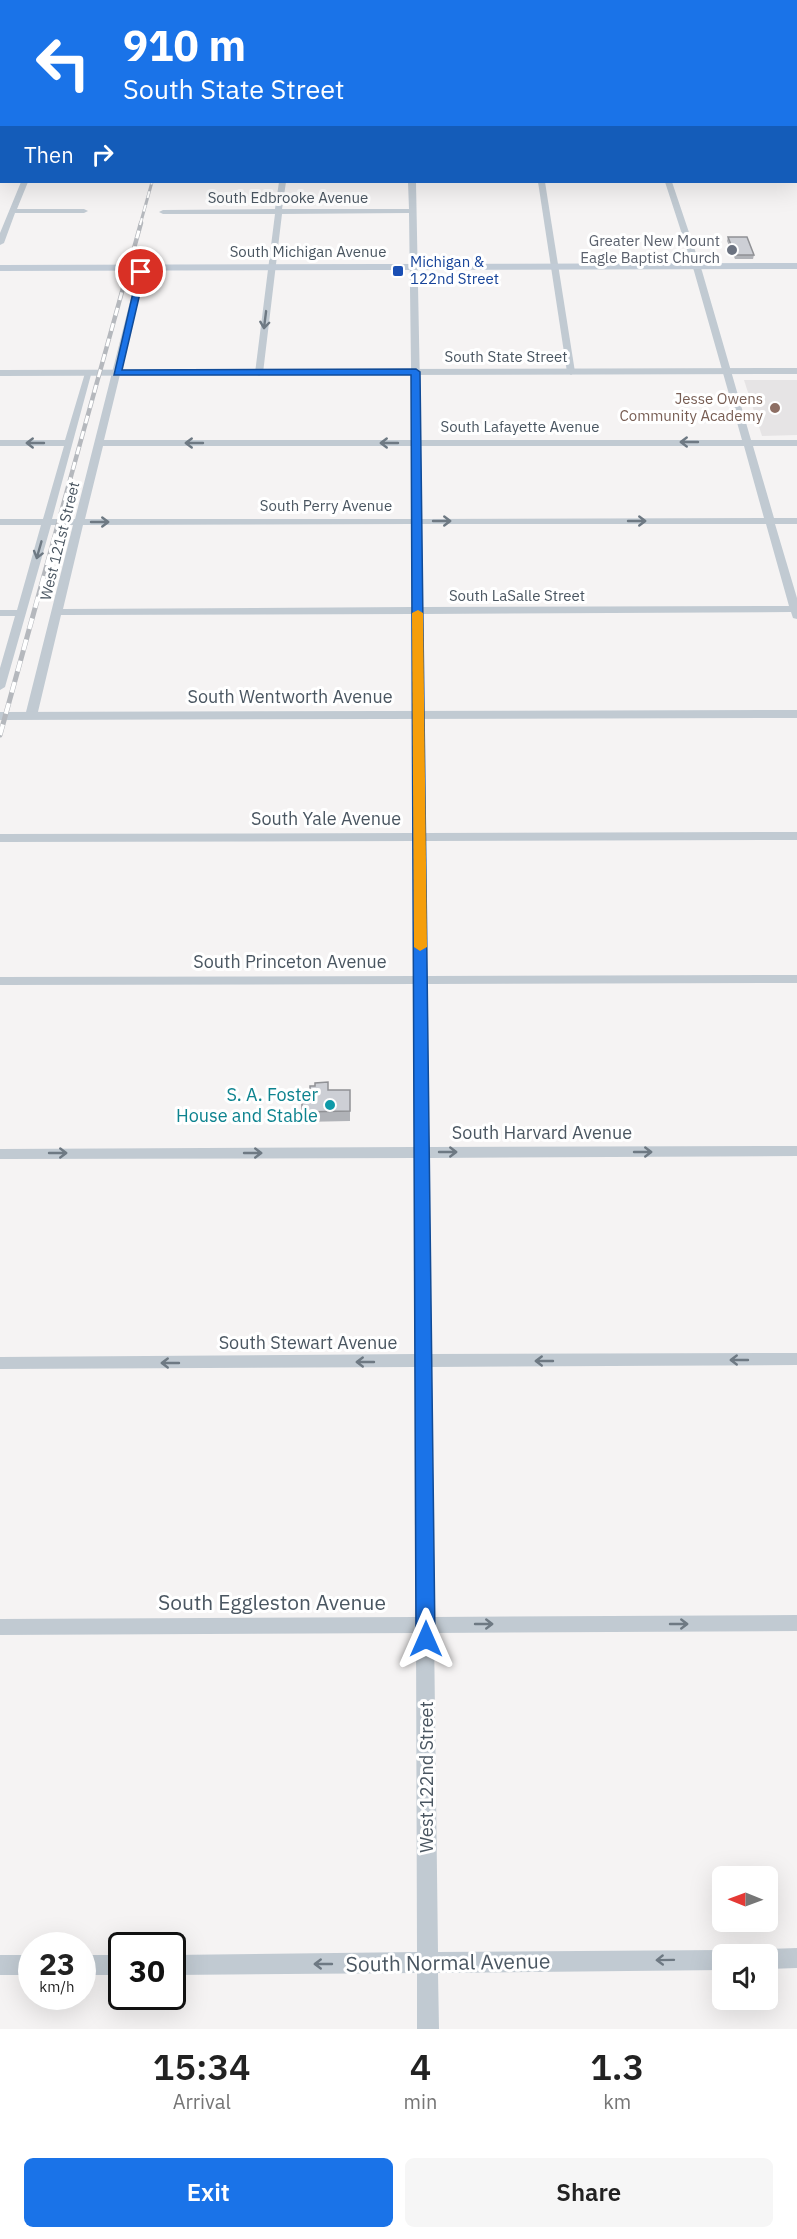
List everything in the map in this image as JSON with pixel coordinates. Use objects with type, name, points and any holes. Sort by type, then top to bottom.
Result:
[{"type":"main road","name":"South Michigan Avenue","points":[[0,268],[797,266]]},
{"type":"street","points":[[0,243],[24,183]]},
{"type":"street","points":[[259,372],[282,183]]},
{"type":"street","name":"West 122nd Street","points":[[412,183],[416,372],[428,2029]]},
{"type":"street","points":[[541,183],[571,372]]},
{"type":"street","points":[[669,183],[727,371],[796,612]]},
{"type":"street","points":[[12,211],[84,212]]},
{"type":"street","name":"South Edbrooke Avenue","points":[[163,212],[412,211]]},
{"type":"street","name":"West 121st Street","points":[[31,716],[142,268]]},
{"type":"street","name":"South State Street","points":[[0,373],[797,371]]},
{"type":"street","name":"West 121st Street","points":[[0,687],[89,373]]},
{"type":"street","points":[[0,443],[69,443]]},
{"type":"street","name":"South Lafayette Avenue","points":[[100,443],[797,443]]},
{"type":"street","name":"South Perry Avenue","points":[[0,522],[797,521]]},
{"type":"street","name":"South LaSalle Street","points":[[57,612],[796,612]]},
{"type":"street","points":[[0,613],[21,613]]},
{"type":"street","name":"South Wentworth Avenue","points":[[0,716],[797,714]]},
{"type":"street","name":"South Yale Avenue","points":[[0,838],[797,836]]},
{"type":"street","name":"South Princeton Avenue","points":[[0,981],[797,979]]},
{"type":"street","name":"South Harvard Avenue","points":[[0,1154],[797,1151]]},
{"type":"street","name":"South Stewart Avenue","points":[[0,1363],[797,1359]]},
{"type":"street","name":"South Eggleston Avenue","points":[[0,1627],[797,1623]]},
{"type":"street","name":"South Normal Avenue","points":[[186,1965],[712,1959]]},
{"type":"street","points":[[778,1959],[797,1959]]},
{"type":"street","points":[[0,1965],[18,1965]]},
{"type":"shaded area","name":"Jesse Owens Community Academy","points":[[744,380],[797,380],[797,435],[762,436]]},
{"type":"building","points":[[728,237],[747,237],[754,255],[735,255]]},
{"type":"building","points":[[328,1082],[328,1090],[350,1090],[350,1111],[302,1112],[302,1099],[310,1099],[310,1086],[315,1086],[315,1083]]},
{"type":"railway","points":[[140,225],[152,183]]},
{"type":"railway","points":[[60,516],[141,223]]},
{"type":"railway","points":[[0,735],[61,514]]},
{"type":"slow traffic","points":[[418,613],[420,947]]},
{"type":"place","name":"Greater New Mount Eagle Baptist Church","points":[[732,250]]},
{"type":"place","name":"Michigan & 122nd Street","points":[[398,271]]},
{"type":"place","name":"Jesse Owens Community Academy","points":[[775,408]]},
{"type":"place","name":"S. A. Foster House and Stable","points":[[330,1105]]},
{"type":"route","points":[[141,272],[117,373],[416,372],[426,1639]]}]
